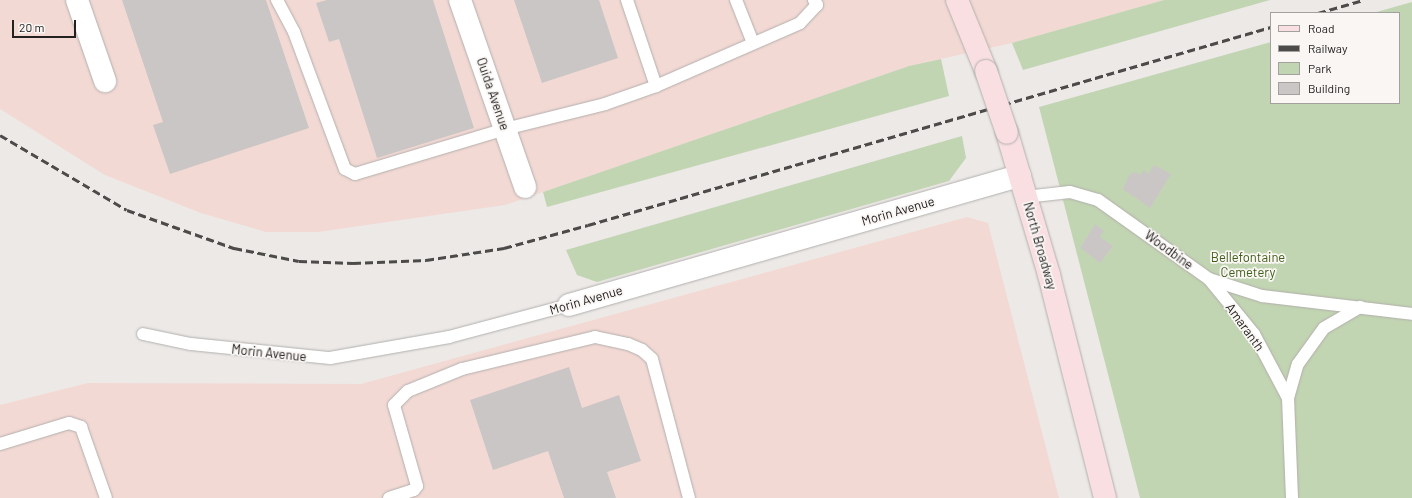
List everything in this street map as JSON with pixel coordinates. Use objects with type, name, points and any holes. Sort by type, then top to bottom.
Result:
[{"type":"main road","name":"North Broadway","points":[[957,0],[986,71],[1020,176],[1049,275],[1106,498]]},
{"type":"street","points":[[77,0],[105,81]]},
{"type":"street","name":"Ouida Avenue","points":[[460,0],[526,187]]},
{"type":"street","name":"Morin Avenue","points":[[569,305],[1020,176]]},
{"type":"lane","points":[[277,0],[294,32],[345,169],[355,174],[505,128],[605,104],[656,86],[800,23],[817,5],[814,0]]},
{"type":"lane","points":[[627,0],[656,86]]},
{"type":"lane","points":[[736,0],[753,43]]},
{"type":"lane","name":"Woodbine","points":[[1025,197],[1070,192],[1098,200],[1209,279],[1262,296],[1412,314]]},
{"type":"lane","name":"Amaranth","points":[[1209,279],[1254,334],[1288,398]]},
{"type":"lane","name":"Morin Avenue","points":[[144,334],[191,344],[330,358],[449,336],[569,305]]},
{"type":"lane","name":"Amaranth","points":[[1292,498],[1288,398],[1298,364],[1324,328],[1360,307]]},
{"type":"lane","points":[[389,498],[414,490],[417,486],[394,405],[408,391],[462,369],[595,337],[628,344],[642,350],[652,359],[689,498]]},
{"type":"lane","points":[[0,444],[69,423],[82,427],[106,498]]},
{"type":"shaded area","points":[[0,0],[1164,0],[1012,43],[909,66],[505,205],[318,232],[266,232],[201,213],[105,175],[0,109]]},
{"type":"shaded area","points":[[967,217],[988,223],[1059,498],[0,498],[0,405],[88,383],[361,384]]},
{"type":"green space","points":[[1164,0],[1270,0],[1023,70],[1012,43]]},
{"type":"green space","name":"Bellefontaine Cemetery","points":[[1412,2],[1412,498],[1140,498],[1039,107],[1270,42],[1270,104],[1400,104],[1400,12],[1377,12]]},
{"type":"green space","points":[[941,59],[949,96],[547,207],[543,192],[909,66]]},
{"type":"green space","points":[[962,136],[966,158],[949,181],[597,282],[577,275],[566,250]]},
{"type":"building","points":[[122,0],[266,0],[309,128],[170,174],[153,125],[163,122]]},
{"type":"building","points":[[327,0],[433,0],[474,128],[377,158],[339,39],[329,42],[316,3]]},
{"type":"building","points":[[514,0],[599,0],[618,58],[542,83]]},
{"type":"building","points":[[1154,165],[1171,174],[1150,208],[1123,189],[1129,175],[1135,172],[1140,175],[1144,170],[1148,174]]},
{"type":"building","points":[[1095,224],[1104,231],[1100,237],[1113,246],[1100,263],[1080,248]]},
{"type":"building","points":[[569,367],[582,408],[619,395],[641,461],[607,472],[616,498],[564,498],[548,451],[493,470],[470,400]]},
{"type":"railway","points":[[1321,12],[1363,0]]},
{"type":"railway","points":[[0,135],[127,210],[234,248],[299,261],[353,263],[426,260],[504,248],[588,225],[1270,27]]}]
